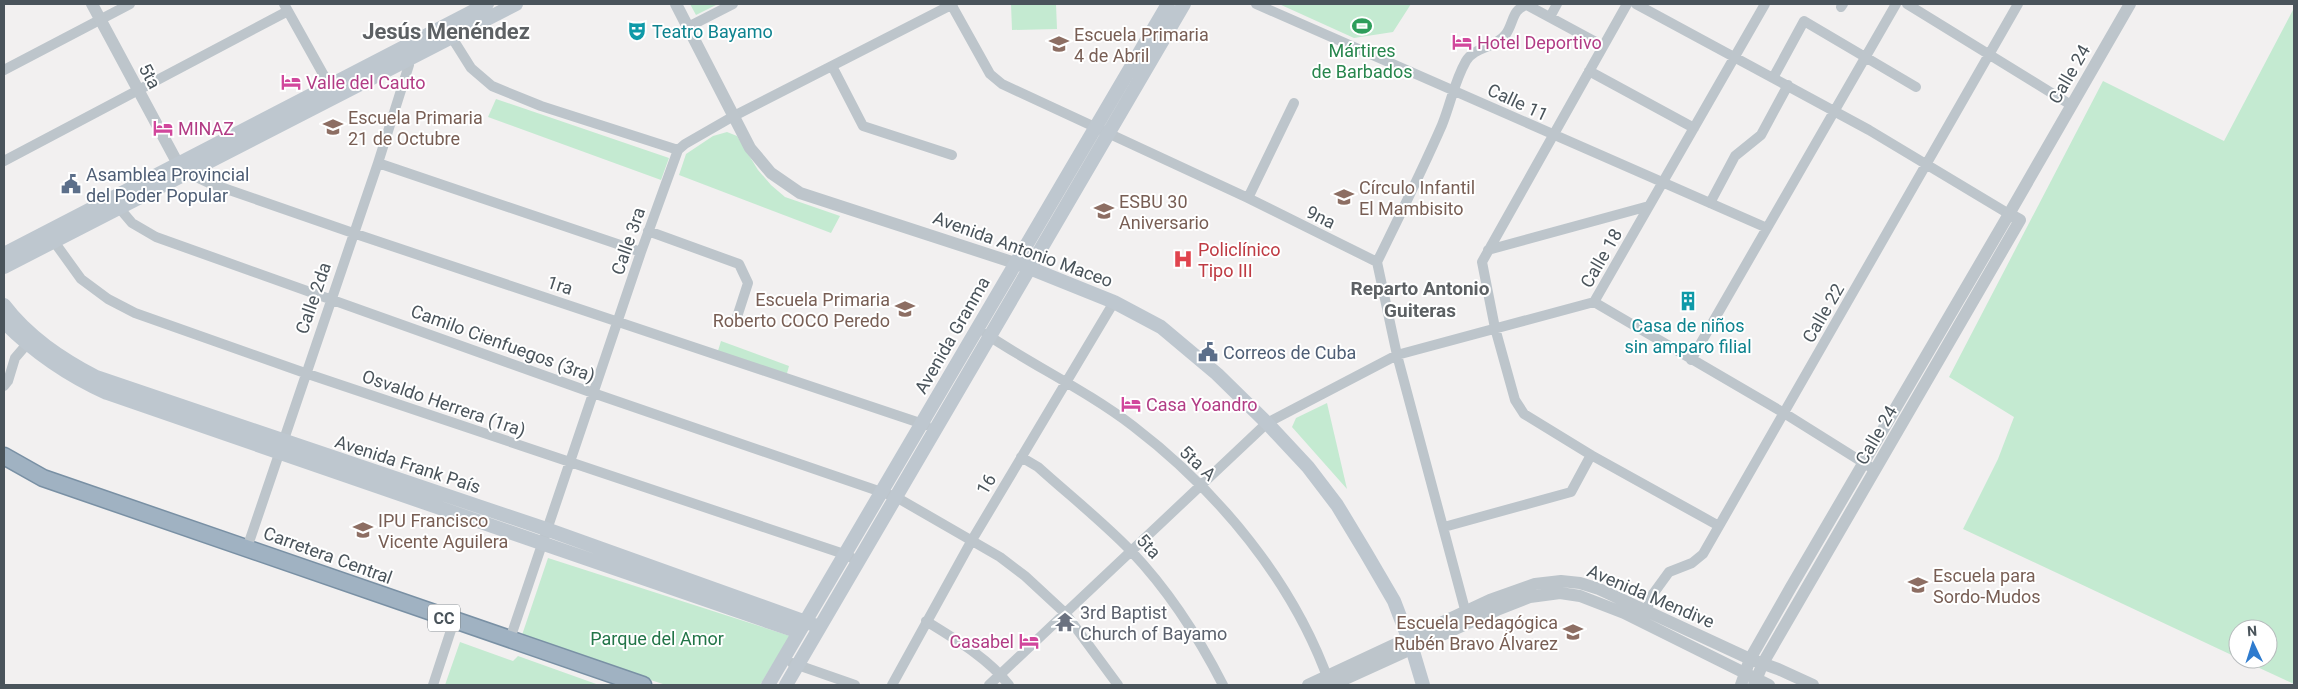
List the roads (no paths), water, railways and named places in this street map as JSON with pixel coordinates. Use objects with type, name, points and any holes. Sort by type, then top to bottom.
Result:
[{"type":"highway","name":"Carretera Central","points":[[4,456],[43,478],[643,685]]},
{"type":"main road","points":[[332,91],[406,60],[487,4]]},
{"type":"main road","points":[[4,254],[50,236],[448,31],[516,4]]},
{"type":"main road","name":"Avenida Granma","points":[[786,685],[1029,268],[1168,4]]},
{"type":"main road","name":"Avenida Granma","points":[[768,685],[1015,263],[1184,4]]},
{"type":"main road","points":[[4,267],[50,236]]},
{"type":"main road","name":"Avenida Antonio Maceo","points":[[1015,263],[1114,302],[1161,327],[1218,374],[1267,422],[1308,467],[1337,506],[1394,601],[1410,643],[1422,685]]},
{"type":"main road","name":"Avenida Frank País","points":[[4,305],[33,336],[65,360],[96,377],[541,544],[802,626]]},
{"type":"main road","name":"Avenida Frank País","points":[[4,322],[27,344],[66,373],[107,393],[546,529],[816,633]]},
{"type":"street","name":"5ta","points":[[92,4],[182,169]]},
{"type":"street","points":[[4,70],[130,4]]},
{"type":"street","name":"Avenida Antonio Maceo","points":[[676,4],[732,117],[750,148],[771,173],[800,193],[1015,263]]},
{"type":"street","points":[[688,27],[733,4]]},
{"type":"street","points":[[448,31],[471,68],[492,86],[541,106],[678,150],[732,117],[952,4]]},
{"type":"street","name":"9na","points":[[952,4],[990,74],[1002,84],[1248,198],[1377,262]]},
{"type":"street","name":"Calle 11","points":[[1256,4],[1452,89],[1553,136],[1767,228]]},
{"type":"street","points":[[1550,18],[1558,4]]},
{"type":"street","points":[[1627,4],[1482,262],[1495,328],[1515,400],[1524,414],[1591,455],[1719,526]]},
{"type":"street","points":[[1636,4],[1834,111],[2009,214]]},
{"type":"street","name":"Calle 18","points":[[989,685],[1267,422],[1397,355],[1594,302],[1765,4]]},
{"type":"street","points":[[1691,360],[1896,4]]},
{"type":"street","points":[[1907,4],[2072,105]]},
{"type":"street","name":"Calle 22","points":[[1641,622],[1660,582],[1669,572],[1692,563],[1703,554],[2018,4]]},
{"type":"street","name":"Calle 24","points":[[1749,681],[1750,659],[2130,4]]},
{"type":"street","points":[[1467,617],[1397,355],[1377,262],[1425,164],[1450,105],[1452,89],[1467,58],[1481,48],[1497,43],[1506,34],[1516,12],[1521,7],[1527,5],[1603,46]]},
{"type":"street","points":[[4,161],[138,90],[286,7],[332,91]]},
{"type":"street","points":[[1773,78],[1804,21],[1916,87]]},
{"type":"street","name":"Calle 2da","points":[[247,548],[330,299],[378,163],[409,65],[406,60]]},
{"type":"street","points":[[832,66],[863,126],[952,155]]},
{"type":"street","points":[[1589,71],[1694,128]]},
{"type":"street","points":[[1710,203],[1735,156],[1761,135],[1788,86]]},
{"type":"street","points":[[1248,198],[1294,103]]},
{"type":"street","name":"Calle 3ra","points":[[510,640],[648,231],[678,150]]},
{"type":"street","points":[[378,163],[641,252]]},
{"type":"street","name":"1ra","points":[[182,169],[353,233],[936,429]]},
{"type":"street","name":"Camilo Cienfuegos (3ra)","points":[[115,203],[132,223],[156,237],[896,497],[1000,557],[1025,576],[1065,613],[1118,685]]},
{"type":"street","points":[[1488,250],[1649,206]]},
{"type":"street","name":"Calle 24","points":[[1749,681],[1763,663],[2020,220],[2009,214]]},
{"type":"street","points":[[648,231],[739,264],[748,283],[737,317]]},
{"type":"street","name":"Osvaldo Herrera (1ra)","points":[[50,236],[81,279],[108,299],[135,313],[305,373],[844,554],[858,561]]},
{"type":"street","name":"16","points":[[892,685],[972,540],[1114,302]]},
{"type":"street","points":[[1594,302],[1784,413],[1875,470]]},
{"type":"street","name":"5ta A","points":[[977,328],[1066,381],[1134,426],[1200,485],[1243,533],[1272,572],[1306,628],[1330,682]]},
{"type":"street","points":[[4,386],[8,381],[15,358],[27,344]]},
{"type":"street","points":[[1444,527],[1572,492],[1591,455]]},
{"type":"street","name":"5ta","points":[[1021,457],[1038,467],[1130,550],[1164,588],[1195,633],[1223,685]]},
{"type":"street","name":"Avenida Mendive","points":[[1308,685],[1330,682],[1535,584],[1561,581],[1580,583],[1599,589],[1646,609],[1750,659],[1813,685]]},
{"type":"street","name":"Avenida Mendive","points":[[1467,617],[1530,597],[1560,593],[1588,599],[1641,622],[1749,681],[1769,685]]},
{"type":"street","points":[[433,685],[454,621]]},
{"type":"street","points":[[926,621],[965,646],[1000,674],[1009,685]]},
{"type":"street","points":[[782,660],[855,685]]},
{"type":"place","name":"Mártires de Barbados","points":[[1362,26]]},
{"type":"place","name":"Teatro Bayamo","points":[[637,31]]},
{"type":"place","name":"Hotel Deportivo","points":[[1462,42]]},
{"type":"place","name":"Escuela Primaria 4 de Abril","points":[[1059,44]]},
{"type":"place","name":"Valle del Cauto","points":[[291,82]]},
{"type":"place","name":"Escuela Primaria 21 de Octubre","points":[[333,127]]},
{"type":"place","name":"MINAZ","points":[[163,128]]},
{"type":"place","name":"Asamblea Provincial del Poder Popular","points":[[71,184]]},
{"type":"place","name":"Círculo Infantil El Mambisito","points":[[1344,197]]},
{"type":"place","name":"ESBU 30 Aniversario","points":[[1104,211]]},
{"type":"place","name":"Policlínico Tipo III","points":[[1183,259]]},
{"type":"place","name":"Casa de niños sin amparo filial","points":[[1688,301]]},
{"type":"place","name":"Escuela Primaria Roberto COCO Peredo","points":[[905,309]]},
{"type":"place","name":"Correos de Cuba","points":[[1208,352]]},
{"type":"place","name":"Casa Yoandro","points":[[1131,404]]},
{"type":"place","name":"IPU Francisco Vicente Aguilera","points":[[363,530]]},
{"type":"place","name":"Escuela para Sordo-Mudos","points":[[1918,585]]},
{"type":"place","name":"3rd Baptist Church of Bayamo","points":[[1065,622]]},
{"type":"place","name":"Escuela Pedagógica Rubén Bravo Álvarez","points":[[1573,632]]},
{"type":"place","name":"Casabel","points":[[1029,641]]},
{"type":"district","name":"Jesús Menéndez","points":[[446,31]]},
{"type":"district","name":"Reparto Antonio Guiteras","points":[[1420,299]]},
{"type":"park label","name":"Parque del Amor","points":[[657,638]]}]
